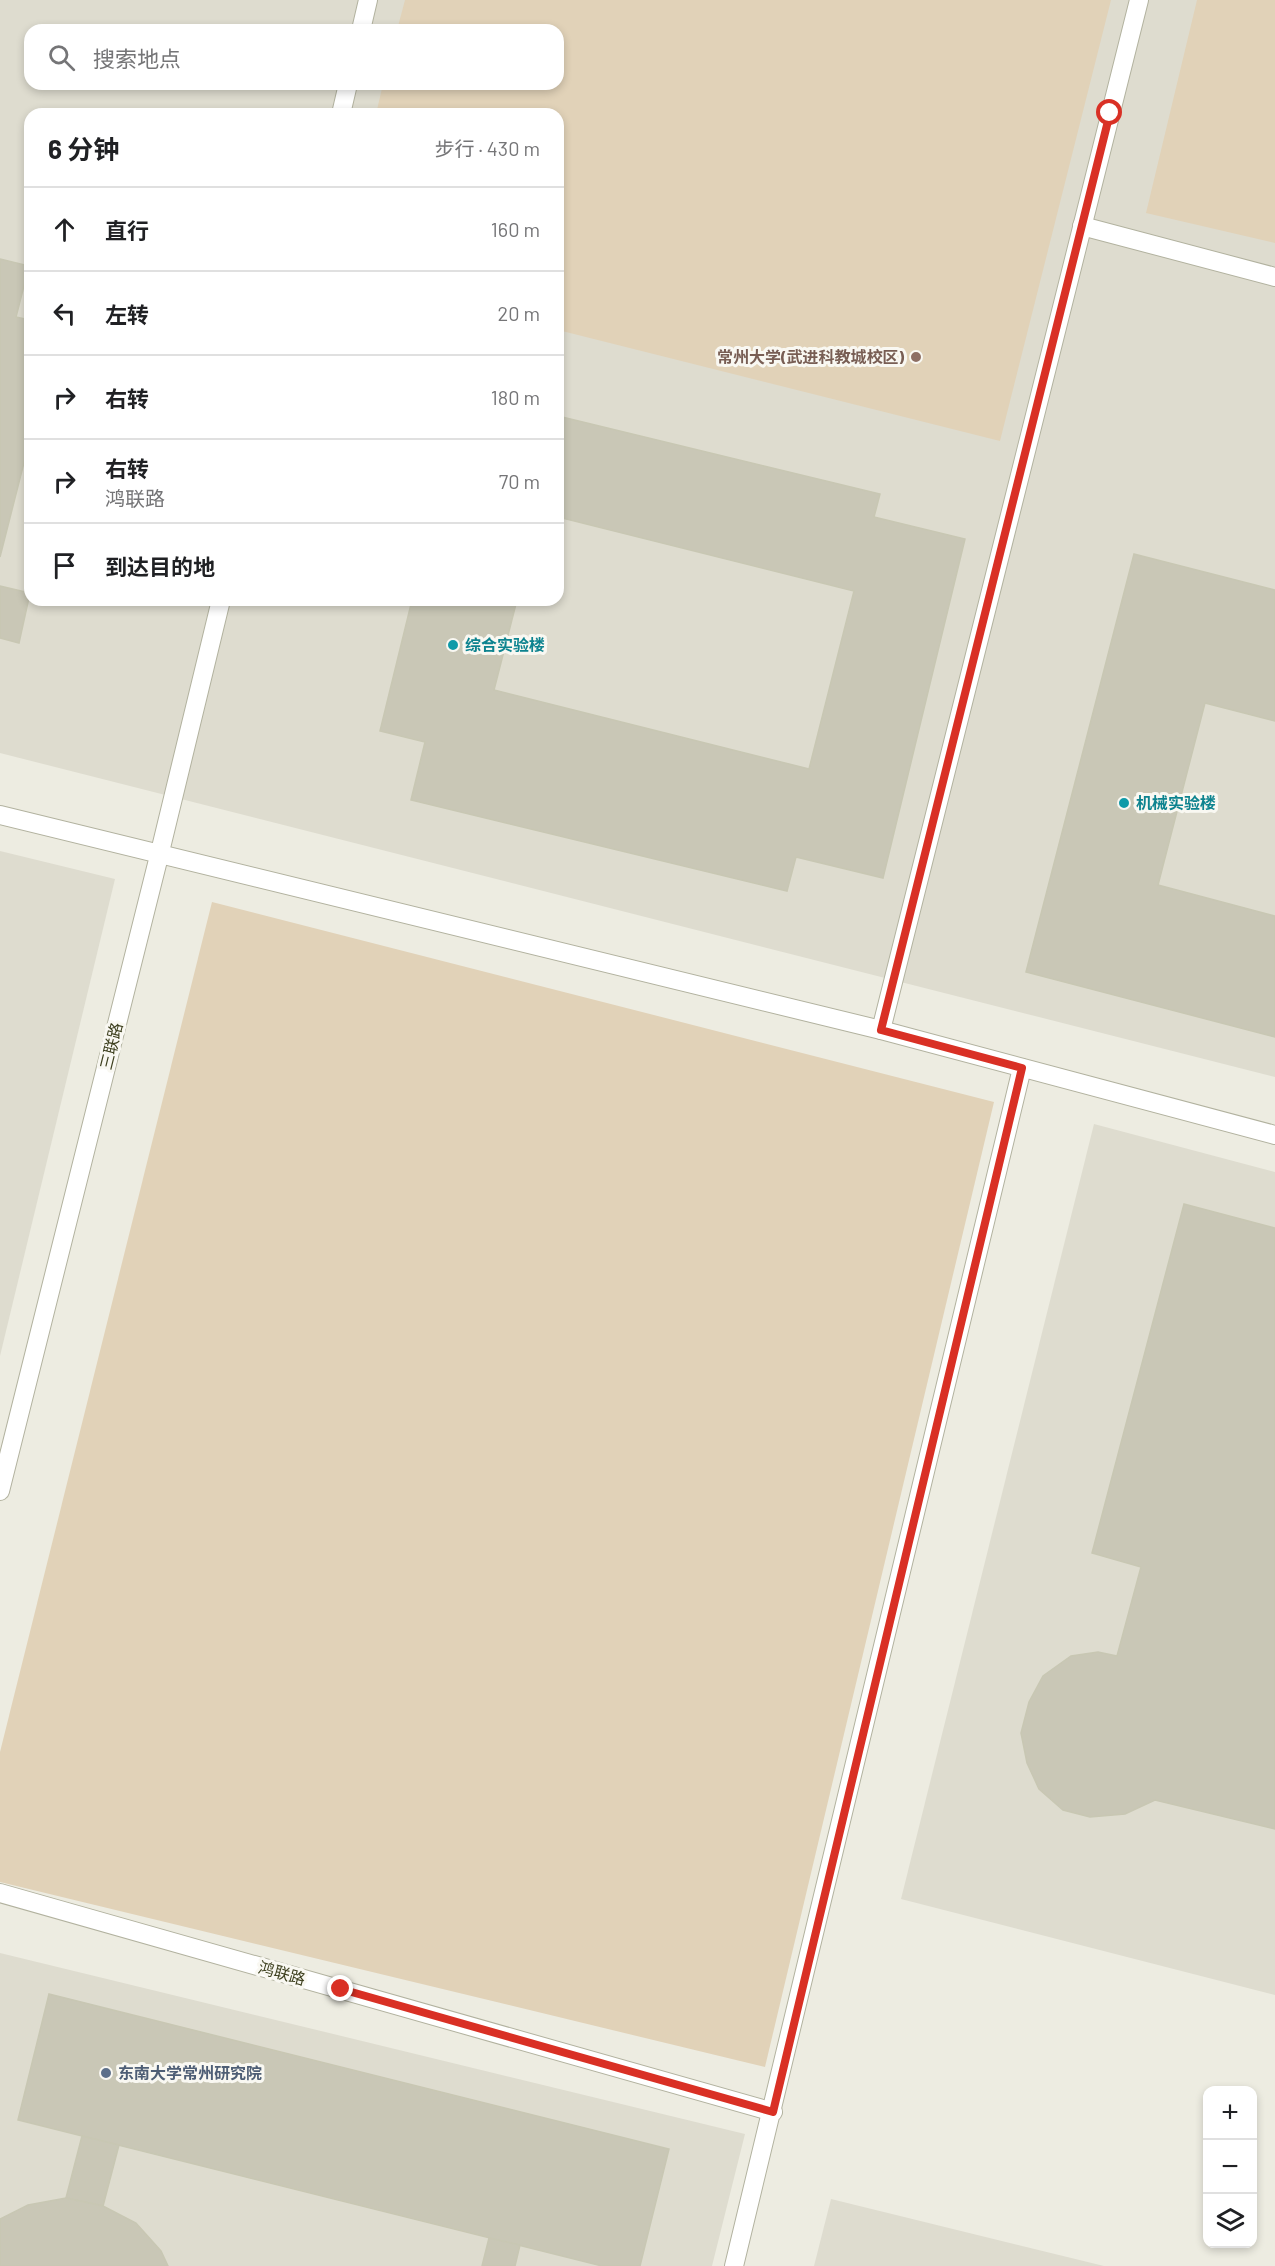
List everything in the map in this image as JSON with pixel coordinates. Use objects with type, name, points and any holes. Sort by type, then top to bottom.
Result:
[{"type":"street","points":[[362,24],[368,0]]},
{"type":"street","points":[[881,1030],[1138,0]]},
{"type":"street","points":[[342,108],[346,90]]},
{"type":"street","points":[[1082,226],[1275,277]]},
{"type":"street","name":"三联路","points":[[0,1491],[220,606]]},
{"type":"street","points":[[0,815],[159,856],[881,1030],[1275,1136]]},
{"type":"street","points":[[734,2266],[773,2112],[1022,1068]]},
{"type":"street","name":"鸿联路","points":[[0,1893],[773,2112]]},
{"type":"shaded area","name":"常州大学(武进科教城校区)","points":[[0,0],[1275,0],[1275,1077],[0,753]]},
{"type":"shaded area","points":[[405,0],[1111,0],[1000,441],[564,332],[564,108],[377,108],[382,90],[564,90],[564,24],[399,24]]},
{"type":"shaded area","points":[[1197,0],[1275,0],[1275,243],[1146,213]]},
{"type":"shaded area","points":[[0,851],[115,879],[0,1356]]},
{"type":"shaded area","points":[[212,902],[994,1102],[765,2067],[0,1882],[0,1752]]},
{"type":"shaded area","points":[[1094,1124],[1275,1172],[1275,1995],[901,1899]]},
{"type":"shaded area","points":[[0,1953],[745,2134],[712,2266],[0,2266]]},
{"type":"shaded area","points":[[831,2199],[1104,2266],[814,2266]]},
{"type":"building","points":[[0,259],[24,265],[24,286],[16,317],[24,319],[24,463],[0,557]]},
{"type":"building","name":"综合实验楼","points":[[564,417],[880,494],[874,517],[965,539],[883,878],[796,857],[787,891],[411,800],[425,742],[380,731],[411,606],[515,606],[494,690],[809,769],[854,591],[564,518]]},
{"type":"building","name":"机械实验楼","points":[[1134,554],[1275,590],[1275,721],[1205,703],[1158,885],[1275,916],[1275,1037],[1026,972]]},
{"type":"building","points":[[0,586],[24,592],[24,606],[27,606],[19,643],[0,638]]},
{"type":"building","points":[[1184,1204],[1275,1228],[1275,1829],[1155,1800],[1125,1814],[1090,1817],[1063,1810],[1039,1789],[1027,1763],[1021,1733],[1029,1702],[1043,1676],[1071,1656],[1098,1652],[1117,1656],[1141,1567],[1092,1553]]},
{"type":"building","points":[[49,1994],[669,2149],[640,2266],[602,2266],[18,2120]]},
{"type":"building","points":[[82,2136],[119,2145],[103,2206],[66,2198]]},
{"type":"building","points":[[66,2198],[103,2206],[136,2223],[161,2251],[168,2266],[0,2266],[0,2219],[28,2205]]},
{"type":"building","points":[[489,2238],[520,2245],[515,2266],[482,2266]]},
{"type":"place","name":"常州大学(武进科教城校区)","points":[[916,357]]},
{"type":"place","name":"综合实验楼","points":[[453,645]]},
{"type":"place","name":"机械实验楼","points":[[1124,803]]},
{"type":"place","name":"东南大学常州研究院","points":[[106,2073]]},
{"type":"route","points":[[341,1989],[773,2112],[1022,1068],[881,1030],[1110,113]]}]
